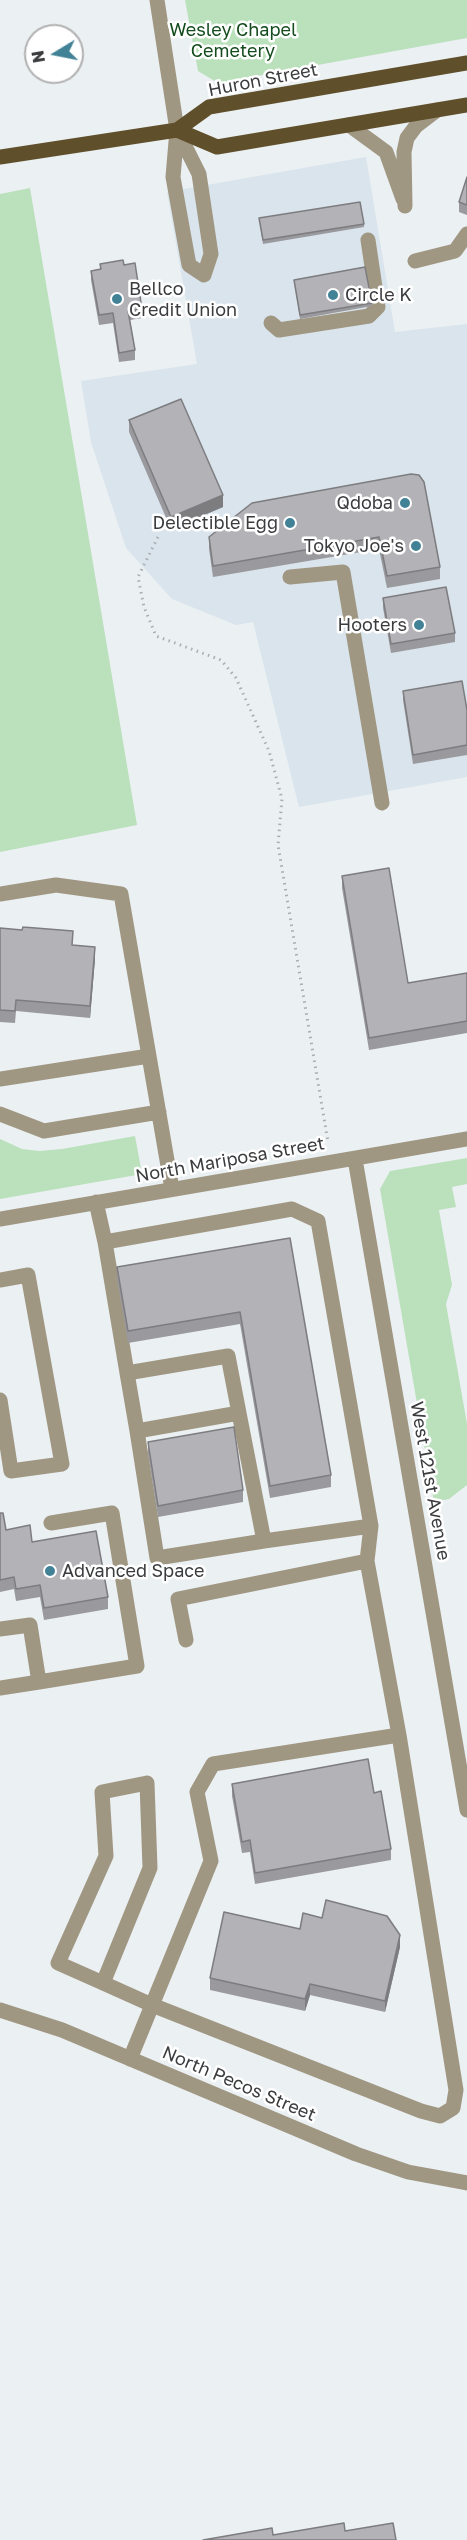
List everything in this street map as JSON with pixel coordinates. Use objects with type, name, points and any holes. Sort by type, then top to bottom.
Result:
[{"type":"main road","name":"Huron Street","points":[[0,157],[177,130],[209,107],[467,63]]},
{"type":"main road","points":[[177,130],[217,147],[467,105]]},
{"type":"street","points":[[157,0],[177,130],[173,177],[189,265],[204,275],[211,254],[199,174],[177,130]]},
{"type":"street","points":[[350,124],[386,152],[405,206],[404,152],[407,138],[416,126],[437,110]]},
{"type":"street","points":[[415,261],[455,251],[467,234]]},
{"type":"street","points":[[271,323],[279,330],[369,316],[378,307],[368,240]]},
{"type":"street","points":[[291,577],[343,572],[382,802]]},
{"type":"street","points":[[0,894],[56,885],[121,894],[172,1190]]},
{"type":"street","points":[[0,1079],[149,1056]]},
{"type":"street","points":[[0,1114],[44,1131],[159,1112]]},
{"type":"street","name":"North Mariposa Street","points":[[0,1219],[467,1139]]},
{"type":"street","name":"West 121st Avenue","points":[[355,1159],[467,1810]]},
{"type":"street","points":[[96,1202],[105,1242],[157,1558],[371,1526]]},
{"type":"street","points":[[103,1983],[150,1868],[147,1783],[102,1792],[106,1856],[58,1963],[152,2005],[421,2111],[440,2116],[453,2108],[456,2090],[399,1734],[367,1561],[371,1526],[318,1221],[292,1209],[105,1242]]},
{"type":"street","points":[[0,1280],[28,1275],[62,1464],[11,1471],[0,1400]]},
{"type":"street","points":[[127,1373],[228,1356],[264,1541]]},
{"type":"street","points":[[137,1431],[239,1413]]},
{"type":"street","points":[[0,1688],[137,1666],[112,1513],[51,1523]]},
{"type":"street","points":[[186,1640],[178,1599],[367,1561]]},
{"type":"street","points":[[0,1629],[30,1625],[39,1682]]},
{"type":"street","points":[[130,2059],[211,1861],[197,1792],[213,1764],[399,1734]]},
{"type":"street","name":"North Pecos Street","points":[[0,2010],[62,2030],[356,2154],[408,2172],[467,2183]]},
{"type":"path","points":[[158,537],[138,577],[144,607],[156,636],[221,660],[236,678],[269,751],[282,799],[278,845],[328,1142]]},
{"type":"shaded area","points":[[366,157],[395,332],[467,324],[467,777],[299,807],[253,622],[236,625],[172,599],[126,548],[91,442],[81,381],[197,364],[167,192]]},
{"type":"green space","name":"Wesley Chapel Cemetery","points":[[185,0],[467,0],[467,38],[218,83],[198,71]]},
{"type":"green space","points":[[30,188],[137,825],[0,852],[0,194]]},
{"type":"green space","points":[[135,1136],[142,1174],[0,1199],[0,1139],[22,1149],[39,1151]]},
{"type":"green space","points":[[467,1158],[467,1184],[452,1187],[456,1207],[439,1210],[452,1285],[446,1304],[467,1424],[467,1485],[449,1499],[434,1502],[380,1189],[390,1171]]},
{"type":"building","points":[[467,177],[467,205],[459,202]]},
{"type":"building","name":"Circle K","points":[[360,202],[364,224],[263,240],[259,218]]},
{"type":"building","name":"Bellco Credit Union","points":[[123,260],[124,265],[135,263],[142,309],[128,311],[135,350],[119,353],[113,313],[99,315],[91,271],[101,269],[100,264]]},
{"type":"building","name":"Circle K","points":[[365,267],[372,303],[300,315],[294,280]]},
{"type":"building","points":[[181,399],[223,495],[171,517],[129,420]]},
{"type":"building","points":[[411,474],[419,475],[424,482],[440,567],[387,576],[379,537],[213,566],[209,537],[252,503]]},
{"type":"building","name":"Hooters","points":[[446,587],[455,633],[391,644],[383,598]]},
{"type":"building","points":[[462,681],[467,710],[467,745],[413,755],[403,691]]},
{"type":"building","points":[[389,868],[408,983],[467,973],[467,1021],[369,1038],[342,876]]},
{"type":"building","points":[[23,927],[73,931],[72,945],[95,947],[90,1006],[16,1000],[15,1011],[0,1010],[0,928],[22,930]]},
{"type":"building","points":[[290,1238],[331,1475],[270,1486],[240,1312],[128,1331],[117,1267]]},
{"type":"building","points":[[234,1427],[243,1490],[158,1506],[148,1442]]},
{"type":"building","name":"Advanced Space","points":[[0,1513],[3,1513],[6,1530],[30,1525],[32,1542],[96,1531],[108,1597],[44,1608],[40,1585],[16,1589],[14,1577],[0,1580]]},
{"type":"building","points":[[368,1759],[374,1793],[381,1791],[391,1849],[255,1873],[250,1840],[242,1842],[232,1784]]},
{"type":"building","points":[[326,1900],[387,1916],[400,1935],[385,2001],[310,1984],[305,1999],[210,1978],[224,1912],[300,1929],[303,1913],[322,1918]]},
{"type":"building","points":[[344,2523],[345,2531],[393,2523],[396,2540],[203,2540],[272,2528],[273,2535]]},
{"type":"place","name":"Circle K","points":[[333,295]]},
{"type":"place","name":"Bellco Credit Union","points":[[117,299]]},
{"type":"place","name":"Qdoba","points":[[405,503]]},
{"type":"place","name":"Delectible Egg","points":[[290,523]]},
{"type":"place","name":"Tokyo Joe's","points":[[416,546]]},
{"type":"place","name":"Hooters","points":[[419,625]]},
{"type":"place","name":"Advanced Space","points":[[50,1571]]}]
